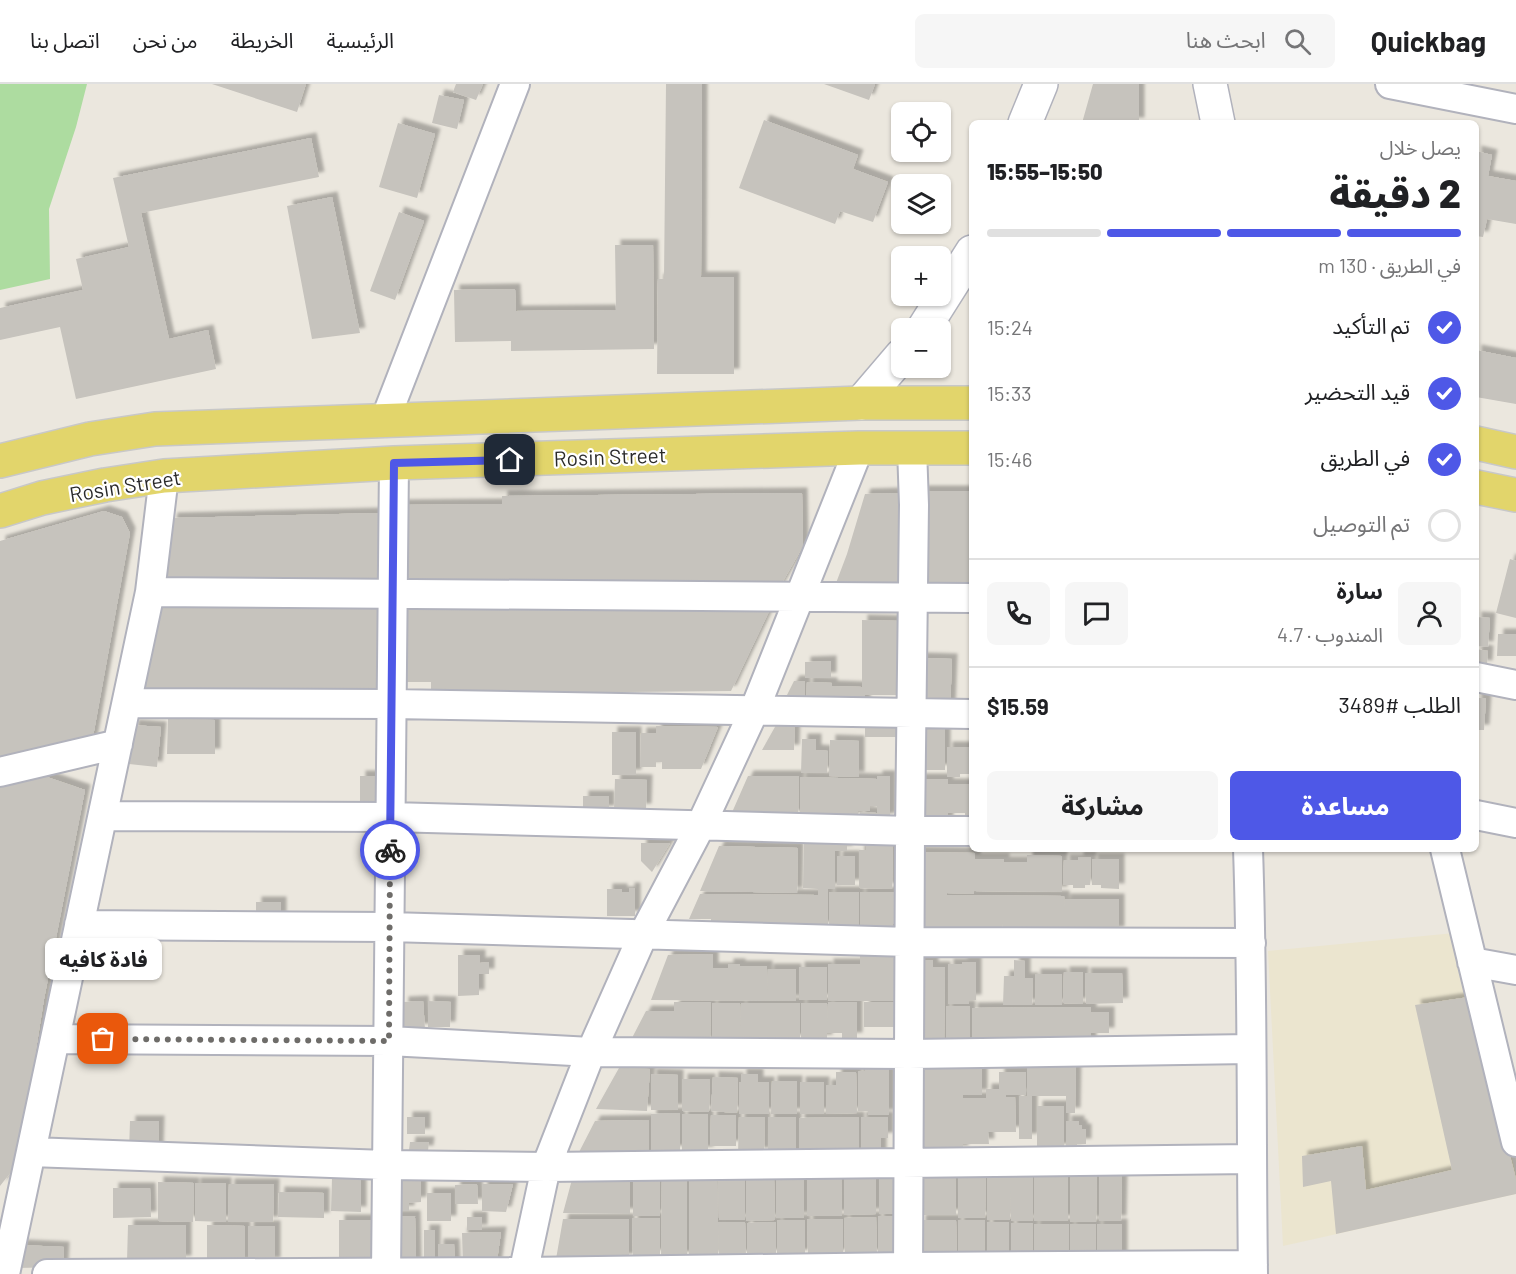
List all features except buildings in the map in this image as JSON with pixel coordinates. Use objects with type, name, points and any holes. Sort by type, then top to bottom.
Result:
[{"type":"main road","name":"Rosin Street","points":[[0,461],[90,439],[155,429],[861,403],[969,403]]},
{"type":"main road","points":[[1479,444],[1516,452]]},
{"type":"main road","name":"Rosin Street","points":[[0,511],[42,498],[164,476],[394,463],[859,448],[969,448]]},
{"type":"main road","points":[[1479,488],[1516,495]]},
{"type":"street","points":[[385,420],[515,84]]},
{"type":"street","points":[[1026,120],[1041,84]]},
{"type":"street","points":[[1210,84],[1217,120]]},
{"type":"street","points":[[1405,86],[1516,109]]},
{"type":"street","points":[[930,318],[969,257]]},
{"type":"street","points":[[861,403],[891,368]]},
{"type":"street","points":[[523,1273],[546,1167],[591,1052],[643,935],[701,825],[754,711],[859,448]]},
{"type":"street","points":[[908,1270],[914,505],[912,448]]},
{"type":"street","points":[[386,1274],[394,463]]},
{"type":"street","points":[[2,1273],[31,1152],[150,592],[164,476]]},
{"type":"street","points":[[150,592],[969,598]]},
{"type":"street","points":[[1479,678],[1516,685]]},
{"type":"street","points":[[127,703],[391,704],[969,714]]},
{"type":"street","points":[[0,772],[118,744]]},
{"type":"street","points":[[102,816],[391,817],[969,831]]},
{"type":"street","points":[[1479,816],[1516,823]]},
{"type":"street","points":[[47,1274],[1253,1270],[1251,943],[1248,852]]},
{"type":"street","points":[[1445,852],[1516,1142]]},
{"type":"street","points":[[80,925],[390,927],[910,942],[1251,943]]},
{"type":"street","points":[[1472,963],[1516,970]]},
{"type":"street","points":[[55,1039],[389,1041],[591,1052],[909,1054],[1250,1049]]},
{"type":"street","points":[[31,1152],[386,1165],[546,1167],[1252,1159]]},
{"type":"shaded area","points":[[1465,932],[1516,1176],[1516,1194],[1283,1246],[1268,951]]},
{"type":"green space","points":[[0,84],[87,84],[76,127],[49,209],[50,279],[0,290]]},
{"type":"way so far","points":[[103,1039],[389,1041],[390,850]]},
{"type":"place","name":"فادة كافيه","points":[[103,1039]]},
{"type":"route","points":[[390,850],[394,463],[510,460]]}]
